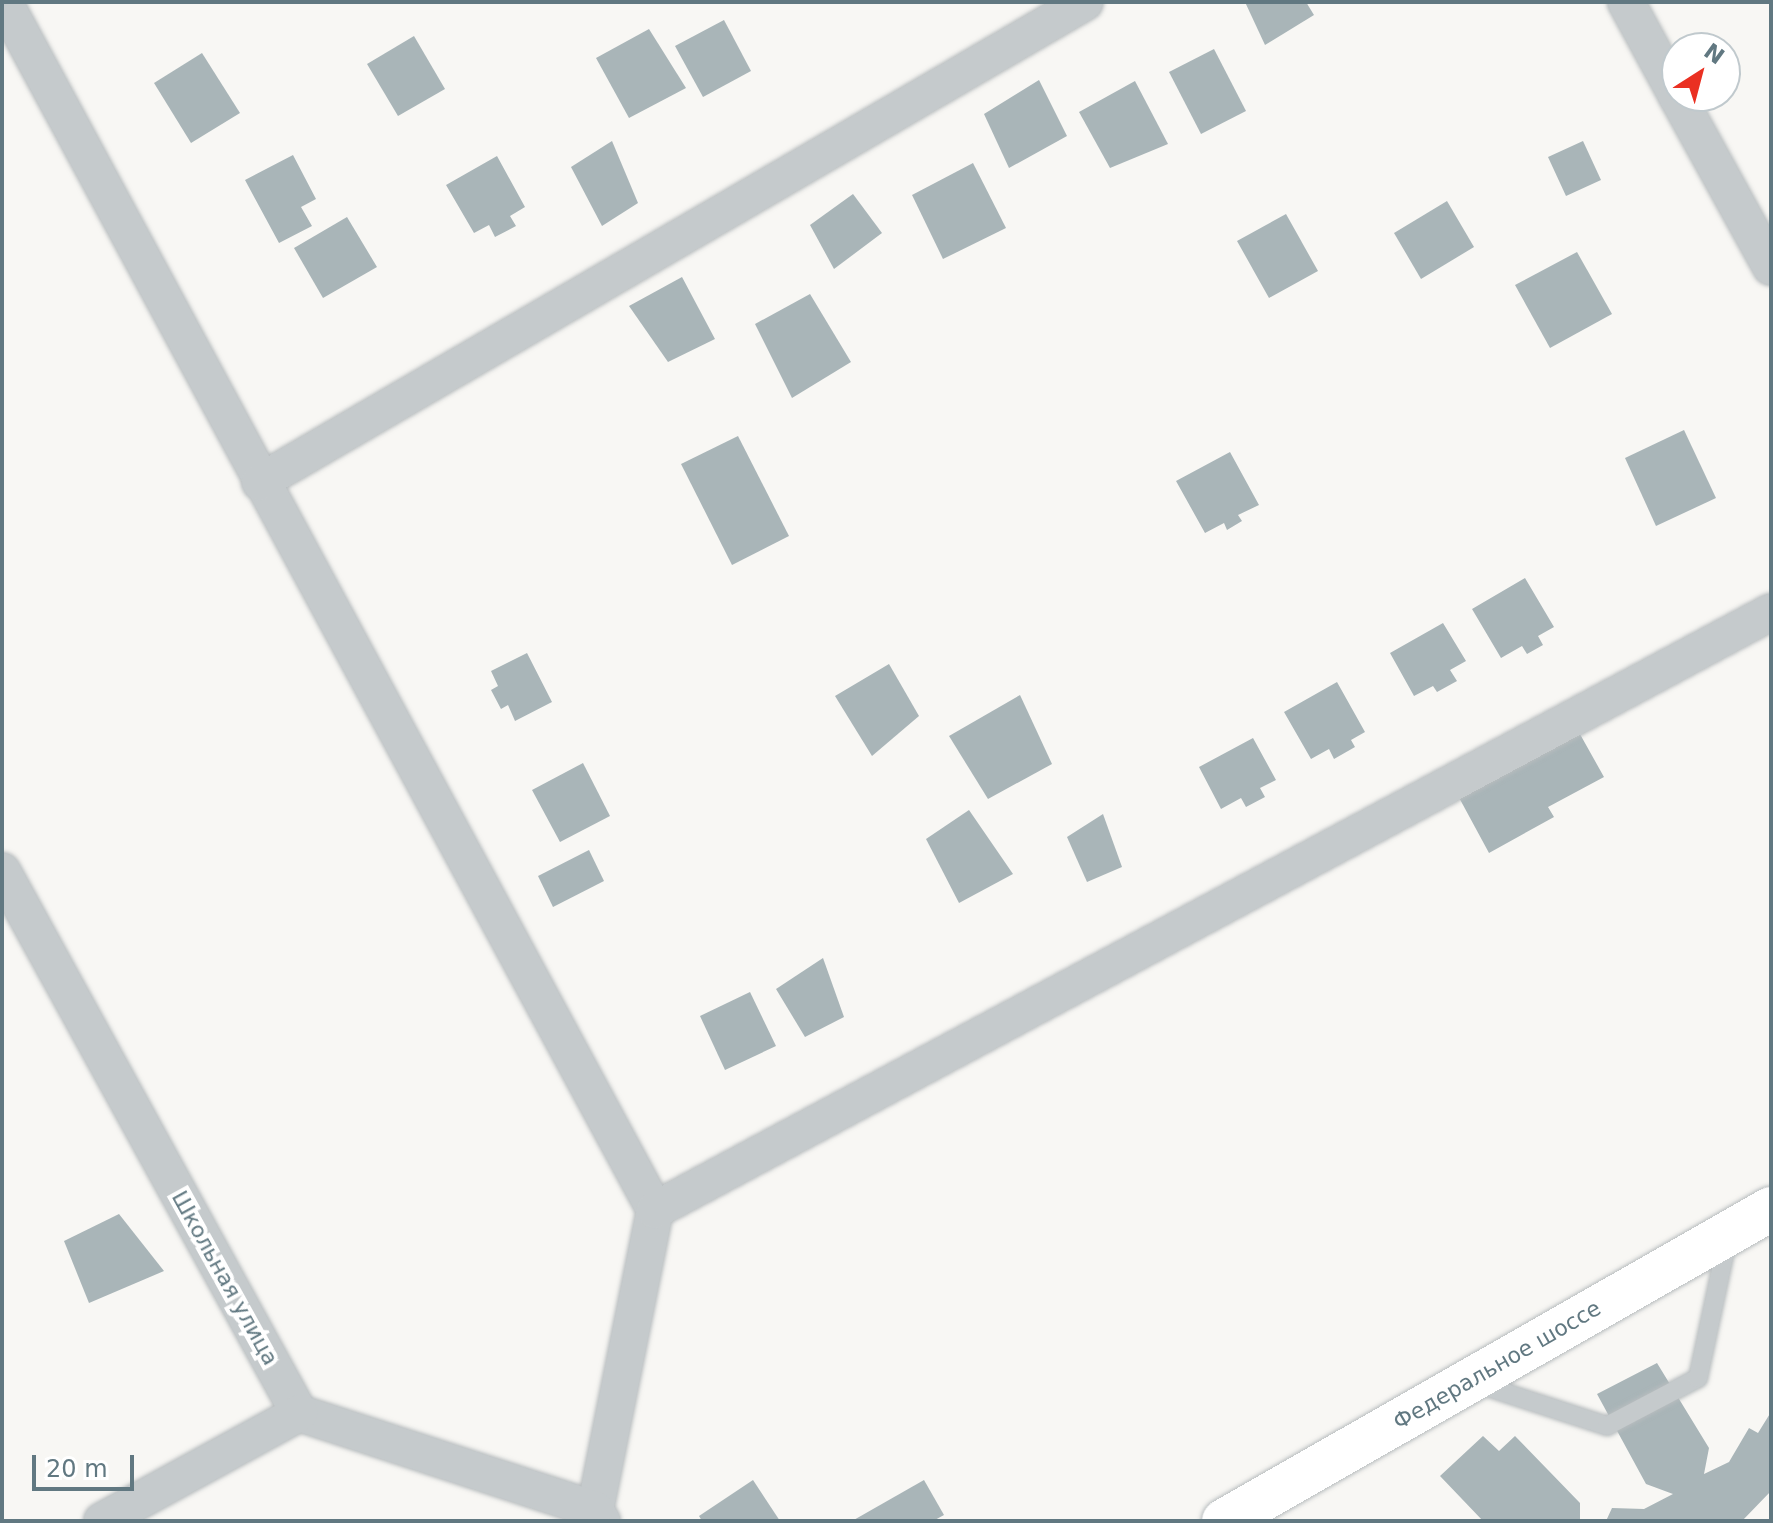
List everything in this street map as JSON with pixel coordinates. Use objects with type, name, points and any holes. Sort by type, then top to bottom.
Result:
[{"type":"highway","name":"Федеральное шоссе","points":[[1235,1521],[1771,1212]]},
{"type":"highway","name":"Федеральное шоссе","points":[[1224,1521],[1472,1382]]},
{"type":"street","points":[[4,2],[655,1210],[598,1515],[299,1413],[102,1521]]},
{"type":"street","points":[[260,482],[1085,2]]},
{"type":"street","points":[[1626,2],[1661,67]]},
{"type":"street","points":[[1686,112],[1771,267]]},
{"type":"street","points":[[655,1210],[1771,612]]},
{"type":"street","name":"Школьная улица","points":[[2,871],[299,1413]]},
{"type":"lane","points":[[1472,1382],[1607,1426],[1698,1378],[1728,1235]]},
{"type":"building","points":[[1245,2],[1306,2],[1314,15],[1265,45]]},
{"type":"building","points":[[724,20],[751,71],[703,97],[675,46]]},
{"type":"building","points":[[649,29],[686,88],[629,118],[596,58]]},
{"type":"building","points":[[414,36],[445,89],[398,116],[367,64]]},
{"type":"building","points":[[1214,49],[1246,111],[1201,134],[1169,72]]},
{"type":"building","points":[[202,53],[240,113],[191,143],[154,83]]},
{"type":"building","points":[[1039,80],[1067,136],[1009,168],[984,114]]},
{"type":"building","points":[[1135,81],[1168,144],[1110,168],[1079,112]]},
{"type":"building","points":[[612,141],[638,203],[602,226],[571,167]]},
{"type":"building","points":[[1583,141],[1601,180],[1566,196],[1548,157]]},
{"type":"building","points":[[293,155],[316,199],[301,207],[312,226],[279,243],[245,180]]},
{"type":"building","points":[[497,156],[525,207],[510,216],[516,226],[495,237],[489,225],[474,233],[446,185]]},
{"type":"building","points":[[973,163],[1006,228],[943,259],[912,195]]},
{"type":"building","points":[[853,194],[882,233],[834,269],[810,225]]},
{"type":"building","points":[[1447,201],[1474,247],[1421,279],[1394,233]]},
{"type":"building","points":[[1286,214],[1318,271],[1269,298],[1237,241]]},
{"type":"building","points":[[347,217],[377,267],[323,298],[294,248]]},
{"type":"building","points":[[1577,252],[1612,314],[1550,348],[1515,285]]},
{"type":"building","points":[[682,277],[715,339],[668,362],[629,306]]},
{"type":"building","points":[[810,294],[851,362],[792,398],[755,324]]},
{"type":"building","points":[[1684,430],[1716,498],[1656,526],[1625,458]]},
{"type":"building","points":[[738,436],[789,536],[732,565],[681,464]]},
{"type":"building","points":[[1230,452],[1259,505],[1238,515],[1242,521],[1227,530],[1224,523],[1205,533],[1176,481]]},
{"type":"building","points":[[1525,578],[1554,627],[1538,636],[1543,645],[1527,654],[1522,646],[1501,658],[1472,609]]},
{"type":"building","points":[[1443,623],[1466,661],[1450,670],[1457,681],[1437,692],[1433,686],[1414,696],[1390,653]]},
{"type":"building","points":[[527,653],[552,702],[515,721],[508,705],[501,709],[491,690],[498,686],[491,671]]},
{"type":"building","points":[[889,664],[919,716],[872,756],[835,696]]},
{"type":"building","points":[[1337,682],[1365,732],[1351,740],[1355,747],[1334,759],[1329,749],[1311,759],[1284,712]]},
{"type":"building","points":[[1020,695],[1052,764],[988,799],[949,736]]},
{"type":"building","points":[[1576,727],[1604,777],[1548,807],[1554,817],[1489,853],[1456,792]]},
{"type":"building","points":[[1253,738],[1276,780],[1260,788],[1265,797],[1246,807],[1241,798],[1221,809],[1199,767]]},
{"type":"building","points":[[583,763],[610,816],[560,842],[532,790]]},
{"type":"building","points":[[969,810],[1013,874],[959,903],[926,839]]},
{"type":"building","points":[[1103,814],[1122,867],[1087,882],[1067,837]]},
{"type":"building","points":[[589,850],[604,881],[553,907],[538,876]]},
{"type":"building","points":[[823,958],[844,1017],[805,1037],[776,989]]},
{"type":"building","points":[[750,992],[776,1046],[725,1070],[700,1016]]},
{"type":"building","points":[[119,1214],[164,1271],[89,1303],[64,1241]]},
{"type":"building","points":[[1657,1363],[1709,1448],[1704,1474],[1729,1462],[1749,1428],[1758,1433],[1771,1412],[1771,1491],[1742,1521],[1606,1521],[1612,1508],[1644,1509],[1673,1494],[1646,1484],[1597,1394]]},
{"type":"building","points":[[1483,1436],[1499,1451],[1515,1436],[1580,1503],[1580,1521],[1483,1521],[1440,1476]]},
{"type":"building","points":[[753,1480],[780,1521],[702,1521],[699,1516]]},
{"type":"building","points":[[924,1480],[944,1515],[933,1521],[852,1521]]}]
